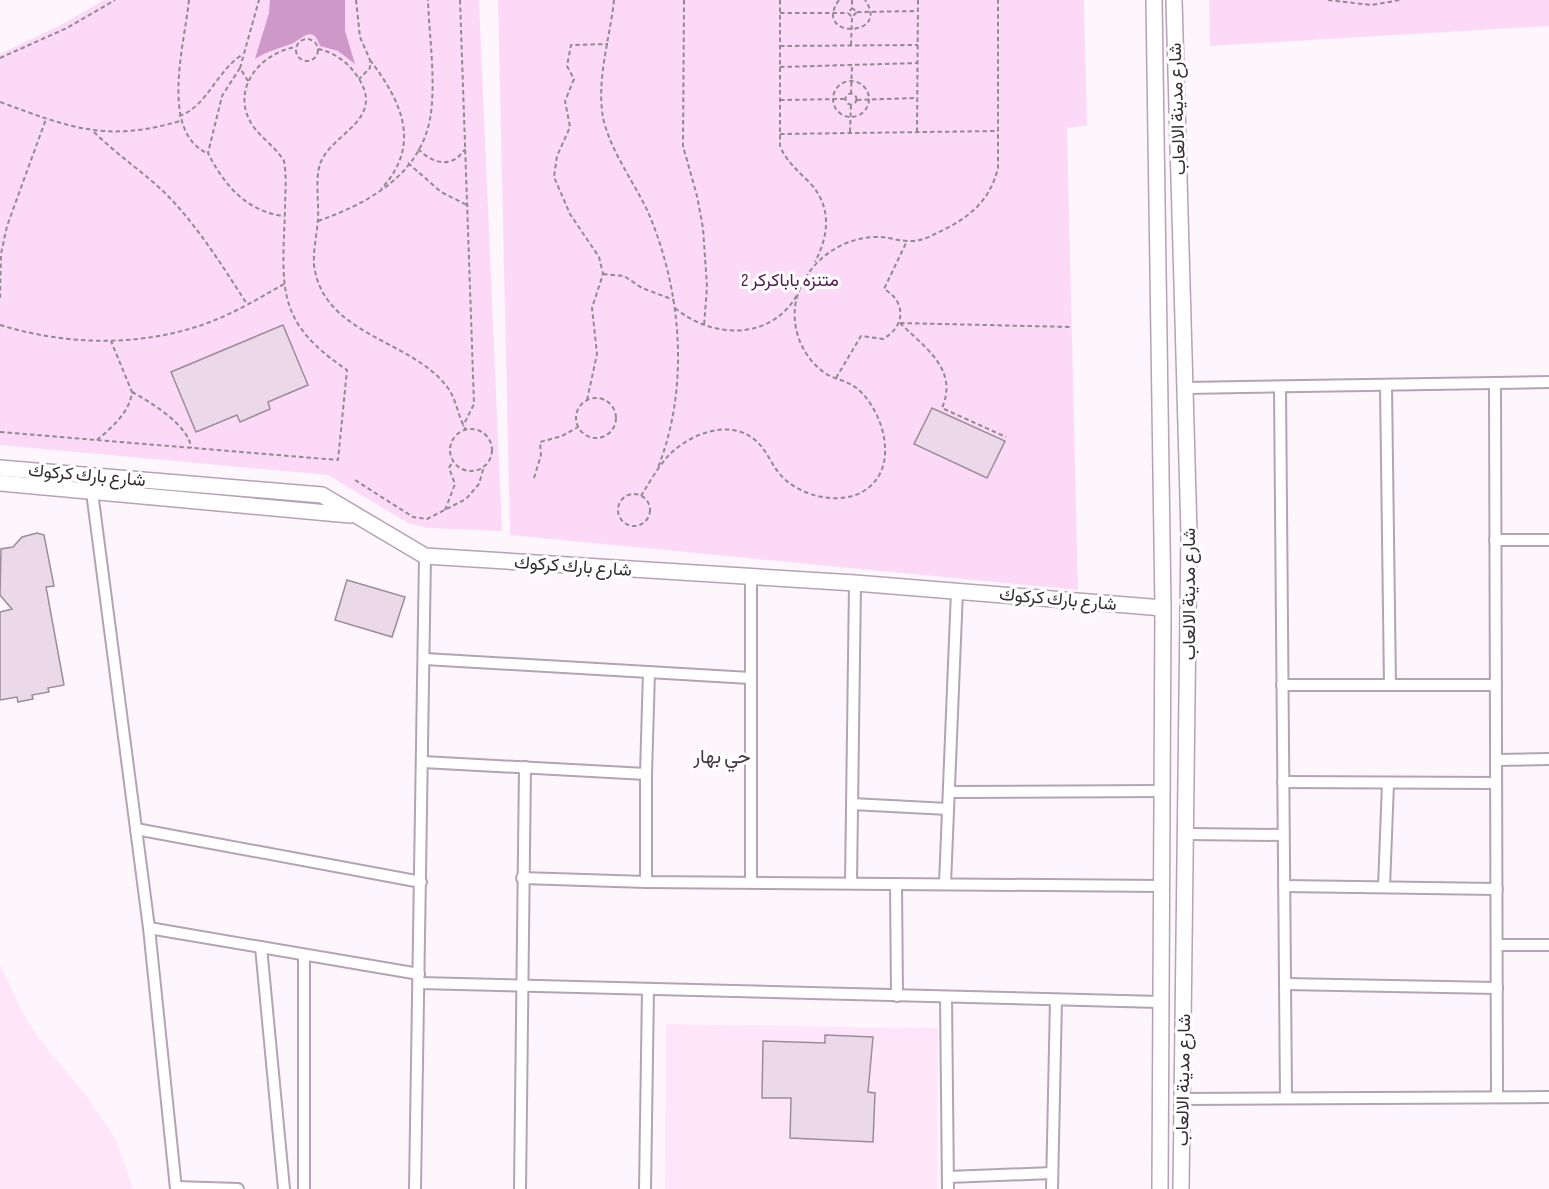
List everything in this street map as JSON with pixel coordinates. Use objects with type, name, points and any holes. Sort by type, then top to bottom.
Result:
[{"type":"main road","name":"شارع مدينة الالعاب","points":[[1154,0],[1163,608],[1160,1189]]},
{"type":"main road","name":"شارع مدينة الالعاب","points":[[1174,0],[1189,533],[1181,1189]]},
{"type":"main road","points":[[1158,280],[1182,278]]},
{"type":"main road","name":"شارع بارك كركوك","points":[[0,468],[322,495],[425,556],[855,583],[1163,608]]},
{"type":"main road","points":[[0,483],[356,515]]},
{"type":"main road","points":[[1162,708],[1188,708]]},
{"type":"street","points":[[1186,388],[1549,382]]},
{"type":"street","points":[[1495,383],[1497,1097]]},
{"type":"street","points":[[1386,386],[1390,685]]},
{"type":"street","points":[[1280,388],[1286,1098]]},
{"type":"street","points":[[92,492],[149,928],[176,1188],[238,1189]]},
{"type":"street","points":[[1496,540],[1549,540]]},
{"type":"street","points":[[415,1189],[425,556]]},
{"type":"street","points":[[751,577],[751,882]]},
{"type":"street","points":[[851,883],[855,583]]},
{"type":"street","points":[[945,884],[957,591]]},
{"type":"street","points":[[425,659],[750,678]]},
{"type":"street","points":[[646,882],[649,672]]},
{"type":"street","points":[[1282,685],[1496,685]]},
{"type":"street","points":[[1496,760],[1549,759]]},
{"type":"street","points":[[423,762],[646,774]]},
{"type":"street","points":[[520,1189],[525,767]]},
{"type":"street","points":[[1283,782],[1496,783]]},
{"type":"street","points":[[1384,887],[1388,783]]},
{"type":"street","points":[[949,792],[1162,791]]},
{"type":"street","points":[[852,804],[948,809]]},
{"type":"street","points":[[136,829],[421,882]]},
{"type":"street","points":[[1187,834],[1283,835]]},
{"type":"street","points":[[522,878],[646,882],[1161,886]]},
{"type":"street","points":[[896,884],[897,996]]},
{"type":"street","points":[[1284,886],[1497,889]]},
{"type":"street","points":[[149,928],[419,978],[521,986],[1160,1002]]},
{"type":"street","points":[[1497,945],[1549,945]]},
{"type":"street","points":[[261,947],[284,1189]]},
{"type":"street","points":[[304,956],[304,1189]]},
{"type":"street","points":[[1285,984],[1497,988]]},
{"type":"street","points":[[645,1189],[648,989]]},
{"type":"street","points":[[946,997],[948,1189]]},
{"type":"street","points":[[1052,1189],[1056,1000]]},
{"type":"street","points":[[1183,1099],[1549,1097]]},
{"type":"street","points":[[948,1177],[1052,1173]]},
{"type":"path","points":[[0,58],[67,28],[115,0]]},
{"type":"path","points":[[189,0],[182,59],[180,121],[192,143],[208,153],[230,190],[263,212],[284,216]]},
{"type":"path","points":[[208,153],[222,96],[240,68],[259,0]]},
{"type":"path","points":[[356,0],[360,37],[370,60],[392,94],[405,140],[399,164],[377,193]]},
{"type":"path","points":[[318,221],[346,211],[391,183],[418,149],[426,134],[432,93],[428,0]]},
{"type":"path","points":[[460,0],[474,404],[463,426]]},
{"type":"path","points":[[614,0],[602,86],[604,121],[616,153],[654,229],[671,276],[675,308],[677,365],[674,404],[665,448],[655,475]]},
{"type":"path","points":[[684,0],[683,146],[703,228],[708,287],[704,326]]},
{"type":"path","points":[[675,308],[704,326],[726,331],[756,328],[783,314],[813,268],[823,244],[827,214],[812,185],[783,154],[780,146],[780,0]]},
{"type":"path","points":[[839,0],[834,13],[837,23],[852,30],[865,25],[870,12],[865,0]]},
{"type":"path","points":[[848,13],[852,8],[852,0]]},
{"type":"path","points":[[917,132],[918,0]]},
{"type":"path","points":[[813,268],[830,251],[863,238],[883,237],[907,241],[930,236],[961,221],[978,208],[995,180],[998,132],[998,0]]},
{"type":"path","points":[[1329,0],[1371,4],[1400,0]]},
{"type":"path","points":[[852,8],[857,12],[918,11]]},
{"type":"path","points":[[852,17],[857,12]]},
{"type":"path","points":[[780,14],[848,13],[852,17],[851,45]]},
{"type":"path","points":[[306,38],[315,43],[318,49],[313,59],[305,61],[299,58],[296,47],[299,41],[306,38]]},
{"type":"path","points":[[587,400],[599,398],[611,404],[617,415],[615,427],[606,436],[595,439],[584,435],[578,427],[576,414],[587,400],[597,354],[592,308],[603,274],[598,257],[570,214],[554,177],[557,156],[570,127],[564,102],[574,79],[567,66],[571,45],[608,44]]},
{"type":"path","points":[[780,46],[918,45]]},
{"type":"path","points":[[0,432],[338,460],[347,370],[316,348],[302,333],[291,314],[284,284],[284,161],[276,148],[253,126],[244,94],[248,81],[261,63],[279,51],[296,47]]},
{"type":"path","points":[[318,49],[327,51],[346,63],[359,79],[364,101],[360,120],[327,151],[319,167],[315,267],[333,305],[359,329],[419,364],[448,388],[465,430]]},
{"type":"path","points":[[179,116],[198,104],[225,69],[242,55]]},
{"type":"path","points":[[359,79],[370,68],[370,60]]},
{"type":"path","points":[[780,67],[918,63]]},
{"type":"path","points":[[852,65],[851,94],[857,100],[917,98]]},
{"type":"path","points":[[240,68],[248,81]]},
{"type":"path","points":[[851,82],[866,89],[869,100],[862,114],[851,117],[840,114],[833,100],[840,85],[851,82]]},
{"type":"path","points":[[780,100],[845,99],[851,94]]},
{"type":"path","points":[[845,99],[852,105]]},
{"type":"path","points":[[850,133],[852,105],[857,100]]},
{"type":"path","points":[[0,102],[46,119],[94,132],[127,131],[180,121]]},
{"type":"path","points":[[0,298],[1,254],[7,226],[46,119]]},
{"type":"path","points":[[94,132],[149,179],[183,213],[223,266],[247,304]]},
{"type":"path","points":[[780,134],[998,132]]},
{"type":"path","points":[[418,149],[430,161],[443,163],[456,158],[466,146]]},
{"type":"path","points":[[408,163],[441,192],[468,206]]},
{"type":"path","points":[[836,378],[861,336],[883,339],[896,330],[900,323],[901,308],[897,300],[885,289],[907,241]]},
{"type":"path","points":[[603,274],[620,275],[642,288],[674,300]]},
{"type":"path","points":[[0,326],[51,338],[111,341],[167,335],[209,322],[284,284]]},
{"type":"path","points":[[641,496],[669,456],[688,441],[709,431],[727,430],[753,438],[780,475],[799,489],[825,498],[850,496],[862,492],[878,477],[883,465],[882,429],[863,393],[855,386],[836,378],[814,364],[799,340],[795,309],[801,286]]},
{"type":"path","points":[[900,323],[1071,327]]},
{"type":"path","points":[[900,323],[942,366],[948,389],[942,408],[1006,437]]},
{"type":"path","points":[[97,440],[124,412],[131,400],[132,392],[111,341]]},
{"type":"path","points":[[132,392],[153,404],[182,429],[191,442],[191,448]]},
{"type":"path","points":[[534,478],[541,455],[540,442],[562,436],[578,427]]},
{"type":"path","points":[[355,480],[413,517],[428,519],[441,514],[473,492],[482,479],[484,466],[491,455],[489,441],[479,432],[465,430],[454,438],[451,444],[453,461],[465,470],[478,470],[484,466]]},
{"type":"path","points":[[441,514],[449,506],[452,496],[454,484],[449,465],[453,461]]},
{"type":"path","points":[[629,495],[641,496],[649,506],[649,515],[638,525],[628,525],[620,518],[621,502],[629,495]]},
{"type":"shaded area","points":[[270,0],[345,0],[345,31],[355,64],[338,51],[320,46],[314,35],[310,34],[255,59],[269,13]]},
{"type":"shaded area","points":[[0,965],[26,1019],[87,1097],[115,1138],[133,1189],[0,1189]]},
{"type":"shaded area","points":[[666,1024],[938,1028],[937,1189],[665,1189]]},
{"type":"green space","points":[[104,0],[479,0],[502,531],[428,528],[408,523],[328,475],[0,445],[0,54],[59,26]]},
{"type":"green space","name":"متنزه باباكركر 2","points":[[498,0],[1084,0],[1087,125],[1067,128],[1078,590],[510,535]]},
{"type":"green space","points":[[1209,0],[1549,0],[1549,26],[1210,46]]},
{"type":"building","points":[[283,325],[308,385],[268,402],[270,409],[240,422],[237,415],[196,432],[171,372]]},
{"type":"building","points":[[932,408],[1005,441],[987,478],[914,444]]},
{"type":"building","points":[[37,533],[44,535],[54,586],[46,587],[64,685],[48,688],[49,692],[32,695],[33,699],[18,702],[17,697],[0,700],[0,612],[12,609],[0,595],[1,549],[13,547],[22,537]]},
{"type":"building","points":[[347,580],[405,597],[392,637],[335,620]]},
{"type":"building","points":[[825,1035],[873,1037],[868,1092],[875,1093],[873,1142],[790,1138],[791,1098],[762,1098],[763,1041],[825,1043]]},
{"type":"district","name":"حي بهار","points":[[722,756]]}]
